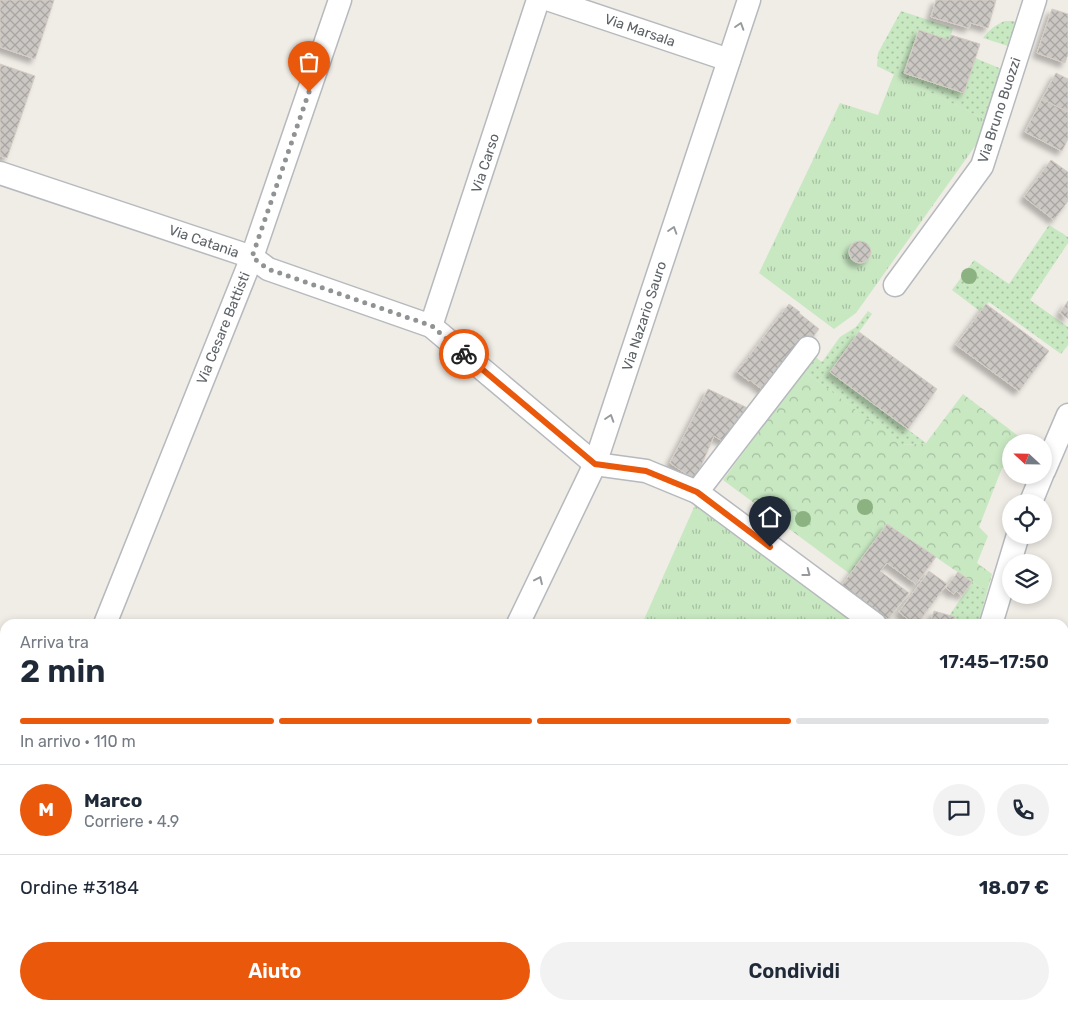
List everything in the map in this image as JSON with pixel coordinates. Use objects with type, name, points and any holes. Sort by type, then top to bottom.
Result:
[{"type":"street","name":"Via Cesare Battisti","points":[[107,619],[252,257],[340,0]]},
{"type":"street","name":"Via Carso","points":[[432,326],[538,0]]},
{"type":"street","name":"Via Marsala","points":[[550,0],[729,60]]},
{"type":"street","name":"Via Nazario Sauro","points":[[520,619],[595,464],[749,0]]},
{"type":"street","name":"Via Bruno Buozzi","points":[[895,285],[982,166],[1036,0]]},
{"type":"street","name":"Via Catania","points":[[0,173],[252,257],[268,269],[432,326],[595,464]]},
{"type":"street","points":[[697,492],[808,348]]},
{"type":"street","points":[[1052,452],[1068,415]]},
{"type":"street","points":[[595,464],[646,471],[697,492],[868,619]]},
{"type":"street","points":[[993,619],[1015,544]]},
{"type":"green space","points":[[901,11],[953,28],[949,40],[919,30],[905,74],[964,93],[975,58],[1004,70],[988,121],[877,66],[878,53]]},
{"type":"green space","points":[[1005,21],[1019,23],[1011,47],[983,38],[992,28]]},
{"type":"green space","points":[[894,74],[988,121],[983,135],[856,313],[834,329],[759,273],[840,103],[878,115]]},
{"type":"green space","points":[[1049,225],[1068,237],[1068,243],[1030,300],[1068,327],[1068,345],[1061,354],[989,302],[981,312],[952,290],[974,260],[1009,284]]},
{"type":"green space","points":[[868,311],[872,314],[830,372],[926,443],[903,445],[804,371],[815,357],[822,362],[840,337],[856,327]]},
{"type":"green space","points":[[804,371],[904,445],[926,443],[963,394],[1016,434],[1002,434],[1002,468],[979,527],[988,536],[977,563],[992,574],[987,592],[887,524],[850,574],[723,480]]},
{"type":"green space","points":[[695,505],[854,619],[644,619]]},
{"type":"green space","points":[[972,582],[987,592],[979,619],[950,619],[949,616]]},
{"type":"building","points":[[0,0],[54,0],[35,59],[0,47]]},
{"type":"building","points":[[936,0],[996,0],[988,28],[971,23],[969,28],[931,17]]},
{"type":"building","points":[[1052,9],[1068,14],[1068,54],[1065,63],[1037,53]]},
{"type":"building","points":[[919,30],[949,40],[951,35],[980,44],[964,93],[904,73]]},
{"type":"building","points":[[0,64],[35,76],[7,158],[0,156]]},
{"type":"building","points":[[1056,73],[1068,79],[1068,112],[1042,99]]},
{"type":"building","points":[[1042,99],[1068,112],[1068,139],[1062,151],[1025,132]]},
{"type":"building","points":[[1051,160],[1068,172],[1068,201],[1054,220],[1024,197]]},
{"type":"building","points":[[860,241],[868,244],[871,252],[868,260],[860,263],[852,260],[849,252],[852,244]]},
{"type":"building","points":[[1068,301],[1068,319],[1060,313]]},
{"type":"building","points":[[789,304],[819,329],[769,395],[737,372]]},
{"type":"building","points":[[986,304],[1049,351],[1019,391],[956,345]]},
{"type":"building","points":[[859,332],[937,389],[908,429],[830,372]]},
{"type":"building","points":[[708,389],[756,412],[731,446],[714,436],[695,480],[670,463]]},
{"type":"building","points":[[887,524],[936,557],[916,584],[887,563],[880,571],[909,593],[888,619],[842,585]]},
{"type":"building","points":[[929,571],[947,584],[921,619],[908,619],[899,612]]},
{"type":"building","points":[[958,572],[972,582],[962,596],[956,591],[954,594],[946,588]]},
{"type":"building","points":[[934,611],[955,617],[954,619],[932,619]]},
{"type":"way so far","points":[[309,92],[252,257],[268,269],[432,326],[464,354]]},
{"type":"route","points":[[464,354],[595,464],[646,471],[697,492],[770,547]]}]
